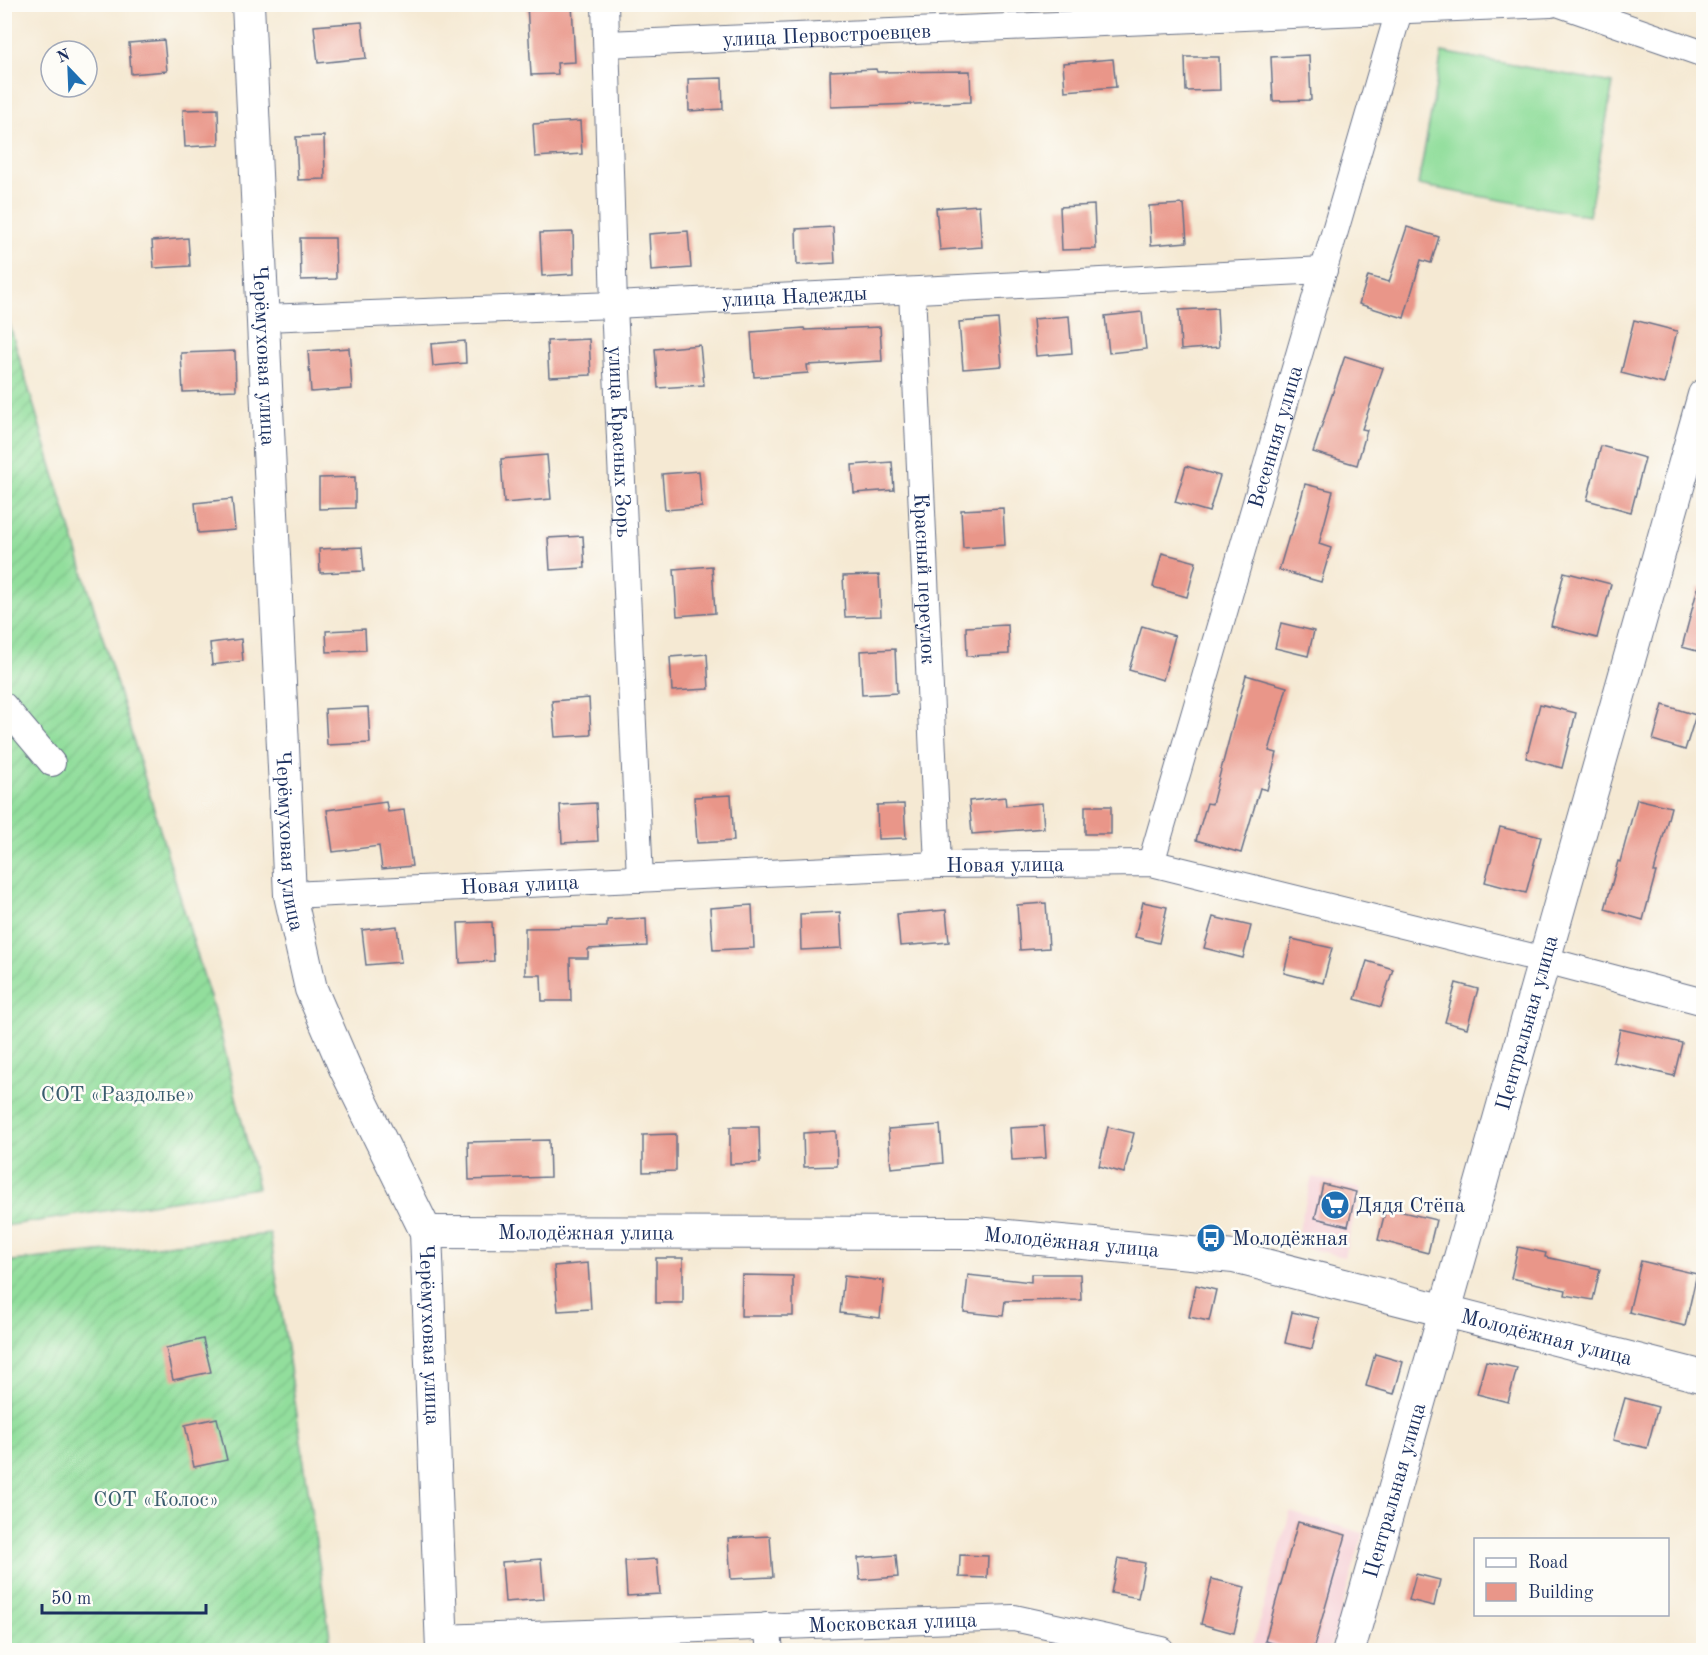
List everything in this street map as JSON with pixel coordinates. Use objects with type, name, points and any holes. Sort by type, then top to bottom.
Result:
[{"type":"street","name":"Черёмуховая улица","points":[[248,4],[290,895],[311,989],[345,1068],[426,1232],[441,1644]]},
{"type":"street","name":"улица Красных Зорь","points":[[605,4],[614,305],[640,879]]},
{"type":"street","name":"улица Первостроевцев","points":[[607,44],[1551,4]]},
{"type":"street","points":[[1560,4],[1704,54]]},
{"type":"street","name":"Весенняя улица","points":[[1151,863],[1399,11]]},
{"type":"street","name":"улица Надежды","points":[[264,318],[614,305],[1324,270]]},
{"type":"street","name":"Красный переулок","points":[[912,291],[938,865]]},
{"type":"street","name":"Центральная улица","points":[[1349,1650],[1704,395]]},
{"type":"street","points":[[4,706],[52,763]]},
{"type":"street","name":"Новая улица","points":[[290,895],[938,865],[1151,863],[1545,960],[1704,1002]]},
{"type":"street","name":"Молодёжная улица","points":[[426,1232],[975,1233],[1234,1257],[1704,1377]]},
{"type":"street","name":"Московская улица","points":[[441,1644],[769,1638],[1014,1618],[1161,1650]]},
{"type":"shaded area","points":[[1312,1177],[1361,1189],[1344,1257],[1295,1245]]},
{"type":"shaded area","points":[[1290,1512],[1363,1533],[1330,1650],[1251,1650]]},
{"type":"green space","points":[[1442,52],[1613,83],[1589,216],[1418,185]]},
{"type":"green space","name":"СОТ «Раздолье»","points":[[4,306],[220,1031],[258,1188],[5,1226]]},
{"type":"green space","name":"СОТ «Колос»","points":[[270,1234],[332,1650],[5,1650],[4,1262]]},
{"type":"building","points":[[527,4],[572,4],[575,62],[557,63],[558,74],[531,75]]},
{"type":"building","points":[[362,22],[366,58],[318,63],[314,26]]},
{"type":"building","points":[[164,40],[167,71],[131,74],[129,43]]},
{"type":"building","points":[[1309,55],[1311,100],[1273,101],[1271,57]]},
{"type":"building","points":[[1185,57],[1219,57],[1220,90],[1186,91]]},
{"type":"building","points":[[1113,59],[1116,87],[1065,91],[1063,63]]},
{"type":"building","points":[[876,69],[877,72],[970,71],[971,102],[831,107],[830,71]]},
{"type":"building","points":[[722,78],[723,109],[689,111],[688,79]]},
{"type":"building","points":[[218,109],[219,145],[185,147],[183,110]]},
{"type":"building","points":[[580,121],[582,154],[535,157],[533,124]]},
{"type":"building","points":[[324,136],[325,179],[298,180],[296,137]]},
{"type":"building","points":[[1184,204],[1187,242],[1151,245],[1149,206]]},
{"type":"building","points":[[979,205],[982,247],[940,250],[936,208]]},
{"type":"building","points":[[1094,205],[1096,249],[1062,250],[1060,207]]},
{"type":"building","points":[[833,227],[835,263],[797,265],[796,229]]},
{"type":"building","points":[[1407,227],[1439,237],[1431,263],[1421,260],[1404,318],[1359,304],[1368,276],[1389,282]]},
{"type":"building","points":[[688,231],[691,268],[651,271],[649,234]]},
{"type":"building","points":[[573,232],[574,274],[542,276],[540,233]]},
{"type":"building","points":[[188,238],[190,266],[154,268],[152,241]]},
{"type":"building","points":[[300,238],[335,238],[336,279],[301,280]]},
{"type":"building","points":[[1217,308],[1219,347],[1181,350],[1179,310]]},
{"type":"building","points":[[1142,312],[1146,349],[1109,353],[1105,316]]},
{"type":"building","points":[[1069,316],[1072,353],[1036,356],[1033,319]]},
{"type":"building","points":[[998,319],[1002,366],[963,369],[959,322]]},
{"type":"building","points":[[1634,320],[1677,331],[1664,384],[1621,373]]},
{"type":"building","points":[[880,327],[882,361],[807,365],[808,373],[754,377],[751,332],[804,328],[805,330]]},
{"type":"building","points":[[589,339],[591,375],[549,377],[547,341]]},
{"type":"building","points":[[465,341],[466,363],[433,366],[431,344]]},
{"type":"building","points":[[700,345],[704,385],[658,388],[655,349]]},
{"type":"building","points":[[349,348],[352,389],[311,392],[308,351]]},
{"type":"building","points":[[235,351],[236,390],[183,392],[181,353]]},
{"type":"building","points":[[1345,356],[1383,368],[1362,429],[1367,430],[1357,465],[1313,452]]},
{"type":"building","points":[[1601,446],[1645,458],[1631,512],[1587,500]]},
{"type":"building","points":[[547,455],[551,499],[504,503],[501,459]]},
{"type":"building","points":[[892,462],[894,490],[854,493],[852,465]]},
{"type":"building","points":[[1186,466],[1220,476],[1209,512],[1175,502]]},
{"type":"building","points":[[699,471],[702,507],[665,510],[662,474]]},
{"type":"building","points":[[355,477],[355,508],[319,509],[319,478]]},
{"type":"building","points":[[1305,484],[1333,491],[1319,544],[1331,548],[1321,582],[1279,570]]},
{"type":"building","points":[[232,499],[235,530],[198,533],[195,503]]},
{"type":"building","points":[[1003,508],[1005,545],[963,548],[961,510]]},
{"type":"building","points":[[583,536],[585,568],[550,570],[548,538]]},
{"type":"building","points":[[362,547],[364,571],[320,573],[319,549]]},
{"type":"building","points":[[1162,553],[1196,562],[1187,597],[1153,587]]},
{"type":"building","points":[[712,566],[715,613],[677,616],[674,569]]},
{"type":"building","points":[[1564,572],[1611,584],[1597,638],[1551,626]]},
{"type":"building","points":[[879,575],[881,616],[845,617],[843,576]]},
{"type":"building","points":[[1698,587],[1704,587],[1704,653],[1682,647]]},
{"type":"building","points":[[1281,623],[1314,631],[1308,656],[1275,648]]},
{"type":"building","points":[[1008,625],[1009,654],[967,656],[966,627]]},
{"type":"building","points":[[1142,626],[1175,636],[1163,680],[1129,670]]},
{"type":"building","points":[[365,629],[366,650],[327,652],[326,631]]},
{"type":"building","points":[[241,639],[243,661],[212,665],[210,643]]},
{"type":"building","points":[[895,649],[897,693],[862,695],[860,651]]},
{"type":"building","points":[[707,654],[709,689],[672,691],[670,657]]},
{"type":"building","points":[[1246,675],[1287,687],[1269,751],[1277,753],[1267,790],[1260,788],[1241,853],[1196,840],[1207,803],[1212,804]]},
{"type":"building","points":[[589,698],[591,735],[555,737],[552,701]]},
{"type":"building","points":[[1540,704],[1576,713],[1562,768],[1526,758]]},
{"type":"building","points":[[1663,705],[1696,715],[1685,750],[1653,740]]},
{"type":"building","points":[[368,707],[370,743],[327,745],[325,709]]},
{"type":"building","points":[[731,795],[734,841],[697,843],[694,797]]},
{"type":"building","points":[[1005,797],[1006,806],[1042,803],[1044,828],[972,834],[969,801]]},
{"type":"building","points":[[1637,799],[1671,807],[1643,920],[1605,909]]},
{"type":"building","points":[[386,802],[388,812],[404,810],[412,866],[382,869],[379,846],[333,852],[327,810]]},
{"type":"building","points":[[596,803],[598,841],[562,843],[560,805]]},
{"type":"building","points":[[904,804],[906,838],[878,839],[877,805]]},
{"type":"building","points":[[1085,806],[1111,806],[1111,834],[1085,834]]},
{"type":"building","points":[[1500,827],[1541,837],[1526,893],[1485,882]]},
{"type":"building","points":[[1143,902],[1167,907],[1159,943],[1135,937]]},
{"type":"building","points":[[1046,903],[1049,948],[1020,950],[1017,905]]},
{"type":"building","points":[[752,905],[754,948],[713,950],[710,908]]},
{"type":"building","points":[[946,910],[949,942],[900,946],[897,914]]},
{"type":"building","points":[[840,912],[842,948],[801,950],[800,914]]},
{"type":"building","points":[[1213,917],[1251,926],[1243,958],[1204,948]]},
{"type":"building","points":[[646,918],[647,946],[588,949],[588,958],[570,958],[571,1001],[542,1001],[541,975],[525,975],[525,928],[607,927],[607,920]]},
{"type":"building","points":[[492,922],[494,961],[460,963],[458,923]]},
{"type":"building","points":[[397,926],[401,962],[366,965],[362,930]]},
{"type":"building","points":[[1292,939],[1332,948],[1323,983],[1284,973]]},
{"type":"building","points":[[1367,961],[1393,969],[1381,1007],[1355,999]]},
{"type":"building","points":[[1456,983],[1478,989],[1467,1028],[1445,1022]]},
{"type":"building","points":[[1620,1029],[1682,1043],[1674,1076],[1613,1062]]},
{"type":"building","points":[[940,1125],[943,1163],[891,1168],[888,1129]]},
{"type":"building","points":[[1044,1126],[1046,1158],[1012,1160],[1010,1128]]},
{"type":"building","points":[[730,1127],[759,1127],[760,1163],[730,1164]]},
{"type":"building","points":[[1108,1127],[1134,1133],[1124,1173],[1099,1166]]},
{"type":"building","points":[[836,1131],[837,1166],[804,1167],[803,1133]]},
{"type":"building","points":[[676,1134],[676,1171],[643,1172],[643,1135]]},
{"type":"building","points":[[549,1140],[550,1177],[469,1180],[468,1142]]},
{"type":"building","name":"Дядя Стёпа","points":[[1323,1184],[1356,1192],[1348,1226],[1315,1218]]},
{"type":"building","points":[[1386,1208],[1436,1220],[1428,1253],[1378,1240]]},
{"type":"building","points":[[1518,1247],[1546,1253],[1545,1257],[1600,1269],[1593,1300],[1565,1295],[1566,1290],[1511,1278]]},
{"type":"building","points":[[656,1258],[683,1258],[683,1303],[656,1303]]},
{"type":"building","points":[[1641,1261],[1697,1274],[1685,1326],[1629,1312]]},
{"type":"building","points":[[588,1263],[591,1309],[558,1311],[554,1266]]},
{"type":"building","points":[[1031,1274],[1080,1274],[1081,1300],[1005,1301],[1003,1316],[964,1312],[968,1275],[1031,1282]]},
{"type":"building","points":[[742,1275],[793,1276],[793,1316],[741,1316]]},
{"type":"building","points":[[844,1276],[884,1281],[880,1318],[840,1313]]},
{"type":"building","points":[[1196,1285],[1216,1290],[1209,1321],[1189,1317]]},
{"type":"building","points":[[1292,1312],[1319,1318],[1312,1349],[1285,1343]]},
{"type":"building","points":[[203,1339],[211,1372],[173,1380],[166,1348]]},
{"type":"building","points":[[1375,1354],[1403,1362],[1394,1394],[1366,1386]]},
{"type":"building","points":[[1486,1361],[1517,1368],[1508,1402],[1477,1394]]},
{"type":"building","points":[[1625,1398],[1658,1407],[1647,1448],[1613,1440]]},
{"type":"building","points":[[217,1418],[227,1460],[194,1467],[185,1425]]},
{"type":"building","points":[[1298,1522],[1346,1535],[1313,1650],[1298,1650],[1265,1641]]},
{"type":"building","points":[[770,1536],[773,1577],[731,1579],[728,1538]]},
{"type":"building","points":[[896,1555],[898,1577],[860,1580],[858,1558]]},
{"type":"building","points":[[960,1555],[988,1556],[987,1578],[959,1577]]},
{"type":"building","points":[[1118,1558],[1145,1563],[1138,1598],[1111,1593]]},
{"type":"building","points":[[541,1559],[544,1599],[505,1602],[502,1562]]},
{"type":"building","points":[[657,1559],[660,1594],[627,1596],[625,1561]]},
{"type":"building","points":[[1416,1574],[1440,1580],[1434,1606],[1409,1600]]},
{"type":"building","points":[[1212,1579],[1245,1587],[1234,1633],[1201,1624]]},
{"type":"place","name":"Дядя Стёпа","points":[[1335,1205]]},
{"type":"place","name":"Молодёжная","points":[[1211,1238]]}]
